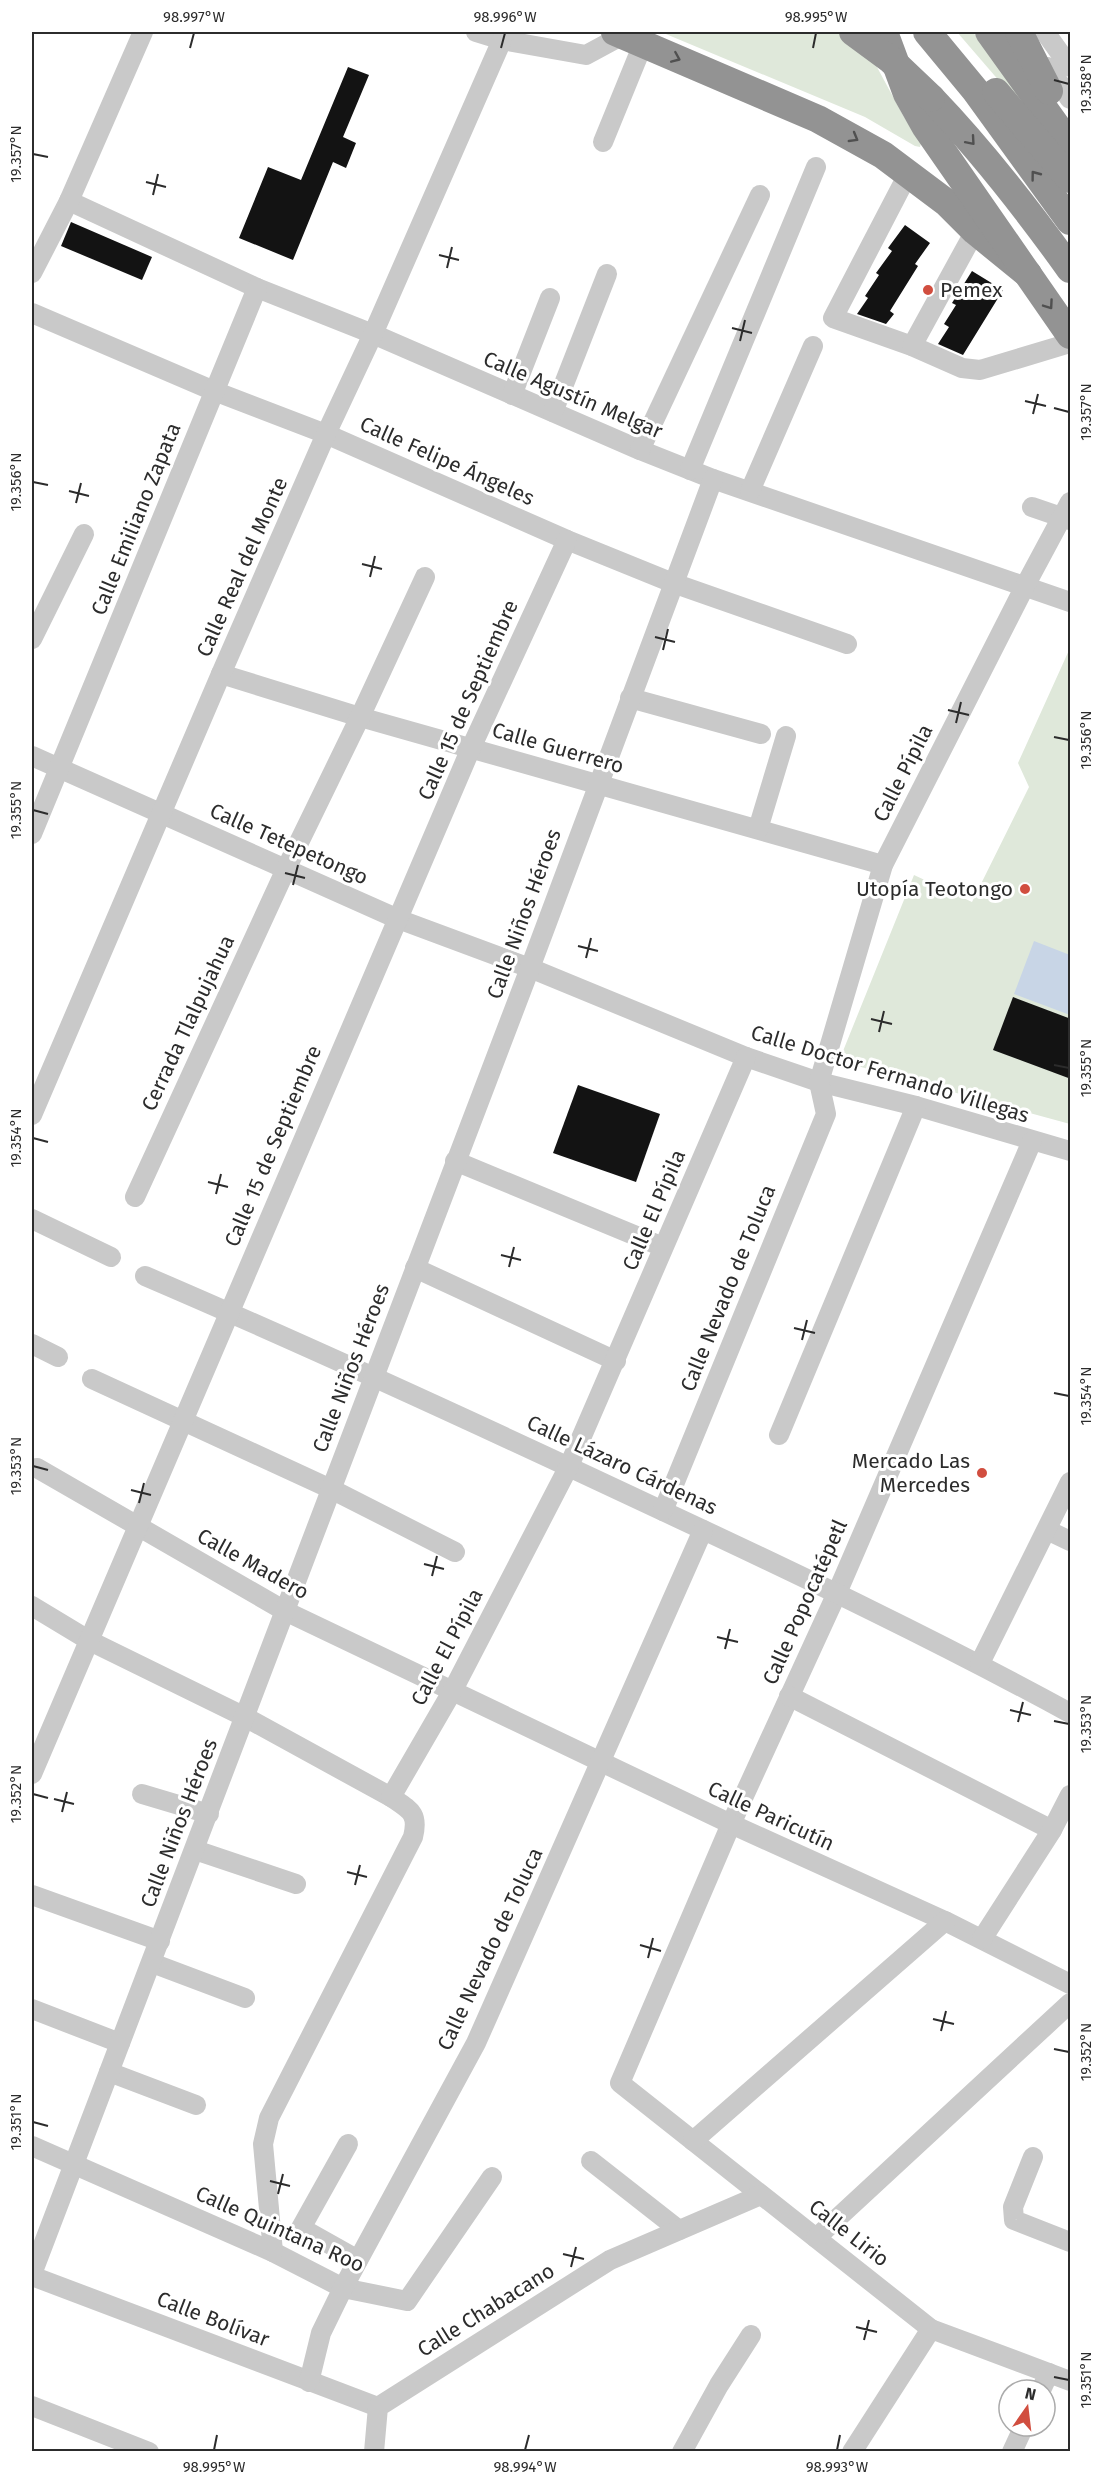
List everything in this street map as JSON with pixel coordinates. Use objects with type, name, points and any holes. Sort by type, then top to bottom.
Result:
[{"type":"highway","points":[[853,32],[891,60],[968,137],[1006,182],[1071,269]]},
{"type":"highway","points":[[884,32],[907,94],[925,126],[1071,335]]},
{"type":"highway","points":[[989,32],[1071,146]]},
{"type":"highway","points":[[1021,32],[1071,133]]},
{"type":"highway","points":[[627,37],[818,118],[909,172],[947,202],[975,231],[1028,274]]},
{"type":"highway","points":[[938,38],[1071,179]]},
{"type":"highway","points":[[938,38],[1071,221]]},
{"type":"street","points":[[32,273],[69,201],[143,32]]},
{"type":"street","points":[[476,32],[502,40],[586,56],[627,37]]},
{"type":"street","points":[[1021,32],[1071,99]]},
{"type":"street","points":[[1045,32],[1071,67]]},
{"type":"street","points":[[603,142],[627,37]]},
{"type":"street","name":"Calle Real del Monte","points":[[32,1115],[221,674],[502,40]]},
{"type":"street","points":[[690,470],[816,167]]},
{"type":"street","points":[[909,172],[833,318],[912,346],[962,368],[980,370],[1071,343]]},
{"type":"street","points":[[640,450],[760,195]]},
{"type":"street","name":"Calle Agustín Melgar","points":[[69,201],[257,288],[373,334],[640,450],[713,479],[1071,602]]},
{"type":"street","points":[[912,346],[975,231]]},
{"type":"street","points":[[553,412],[607,274]]},
{"type":"street","name":"Calle Emiliano Zapata","points":[[32,834],[257,288]]},
{"type":"street","points":[[512,395],[550,298]]},
{"type":"street","name":"Calle Felipe Ángeles","points":[[32,313],[214,391],[326,434],[567,540],[672,583],[847,644]]},
{"type":"street","points":[[750,491],[813,346]]},
{"type":"street","name":"Calle Niños Héroes","points":[[32,2275],[530,968],[672,583],[713,479]]},
{"type":"street","points":[[1032,507],[1068,513]]},
{"type":"street","name":"Calle Pípila","points":[[819,1082],[883,865],[1025,586],[1068,513]]},
{"type":"street","points":[[32,639],[84,534]]},
{"type":"street","name":"Calle 15 de Septiembre","points":[[32,1774],[41,1732],[90,1641],[181,1421],[471,748],[567,540]]},
{"type":"street","points":[[360,717],[425,577]]},
{"type":"street","name":"Calle Guerrero","points":[[221,674],[360,717],[883,865]]},
{"type":"street","points":[[630,698],[761,734]]},
{"type":"street","name":"Cerrada Tlalpujahua","points":[[135,1197],[286,869],[360,717]]},
{"type":"street","points":[[758,829],[786,736]]},
{"type":"street","name":"Calle Tetepetongo","points":[[32,756],[398,919],[530,968]]},
{"type":"street","name":"Calle Doctor Fernando Villegas","points":[[530,968],[746,1057],[819,1082],[916,1106],[1071,1151]]},
{"type":"street","name":"Calle El Pípila","points":[[391,1797],[453,1690],[569,1466],[746,1057]]},
{"type":"street","name":"Calle Nevado de Toluca","points":[[663,1511],[826,1114],[819,1082]]},
{"type":"street","points":[[779,1435],[916,1106]]},
{"type":"street","name":"Calle Popocatépetl","points":[[620,2083],[731,1824],[837,1593],[1032,1141]]},
{"type":"street","points":[[455,1161],[663,1248]]},
{"type":"street","points":[[32,1219],[111,1257]]},
{"type":"street","points":[[415,1268],[616,1361]]},
{"type":"street","name":"Calle Lázaro Cárdenas","points":[[145,1276],[228,1311],[569,1466],[980,1663],[1071,1713]]},
{"type":"street","points":[[32,1344],[58,1357]]},
{"type":"street","points":[[92,1379],[331,1489],[455,1552]]},
{"type":"street","name":"Calle Madero","points":[[37,1468],[285,1611],[453,1690]]},
{"type":"street","points":[[980,1663],[1071,1482]]},
{"type":"street","name":"Calle Nevado de Toluca","points":[[309,2382],[321,2333],[343,2288],[476,2043],[602,1763],[703,1530]]},
{"type":"street","points":[[1047,1530],[1071,1541]]},
{"type":"street","points":[[32,1606],[90,1641],[245,1717],[391,1797],[411,1810],[417,1823],[413,1837],[269,2118],[263,2144],[273,2252]]},
{"type":"street","name":"Calle Paricutín","points":[[453,1690],[731,1824],[945,1921],[1071,1984]]},
{"type":"street","points":[[789,1696],[1052,1830]]},
{"type":"street","points":[[142,1794],[209,1814]]},
{"type":"street","points":[[981,1939],[1052,1830],[1071,1795]]},
{"type":"street","points":[[195,1850],[296,1884]]},
{"type":"street","points":[[32,1895],[160,1941]]},
{"type":"street","points":[[693,2141],[945,1921]]},
{"type":"street","points":[[152,1962],[245,1998]]},
{"type":"street","points":[[816,2238],[1071,2003]]},
{"type":"street","points":[[32,2009],[120,2043]]},
{"type":"street","points":[[110,2072],[196,2105]]},
{"type":"street","name":"Calle Lirio","points":[[620,2083],[931,2329],[1038,2378]]},
{"type":"street","points":[[348,2144],[301,2228],[358,2260]]},
{"type":"street","name":"Calle Quintana Roo","points":[[32,2146],[273,2252],[343,2288],[407,2301],[492,2177]]},
{"type":"street","points":[[1033,2157],[1013,2207],[1014,2220],[1071,2242]]},
{"type":"street","points":[[591,2162],[679,2230]]},
{"type":"street","name":"Calle Chabacano","points":[[378,2407],[610,2260],[761,2195]]},
{"type":"street","name":"Calle Bolívar","points":[[32,2275],[378,2407]]},
{"type":"street","points":[[852,2451],[931,2329]]},
{"type":"street","points":[[682,2451],[719,2385],[751,2336]]},
{"type":"street","points":[[32,2406],[149,2451]]},
{"type":"street","points":[[374,2451],[378,2407]]},
{"type":"shaded area","points":[[661,32],[858,32],[904,117],[921,143],[920,147],[865,117]]},
{"type":"shaded area","points":[[957,32],[973,32],[1057,148]]},
{"type":"shaded area","name":"Utopía Teotongo","points":[[1070,648],[1070,1124],[839,1061],[914,875],[972,902],[1029,787],[1018,763]]},
{"type":"water","points":[[1034,941],[1070,955],[1070,1015],[1014,994]]},
{"type":"building","points":[[348,67],[369,75],[343,137],[356,143],[346,168],[333,162],[293,260],[239,238],[268,167],[301,180]]},
{"type":"building","points":[[71,222],[152,257],[142,280],[61,246]]},
{"type":"building","points":[[905,225],[930,243],[915,264],[918,266],[890,311],[894,314],[886,324],[857,314],[868,298],[865,296],[879,275],[876,273],[892,251],[888,248]]},
{"type":"building","points":[[972,271],[1003,290],[963,355],[938,344],[949,327],[944,324],[956,305],[952,303]]},
{"type":"building","points":[[1013,997],[1071,1019],[1071,1079],[993,1050]]},
{"type":"building","points":[[578,1085],[660,1114],[636,1182],[553,1153]]},
{"type":"place","name":"Pemex","points":[[928,290]]},
{"type":"place","name":"Utopía Teotongo","points":[[1025,889]]},
{"type":"place","name":"Mercado Las Mercedes","points":[[982,1473]]}]
